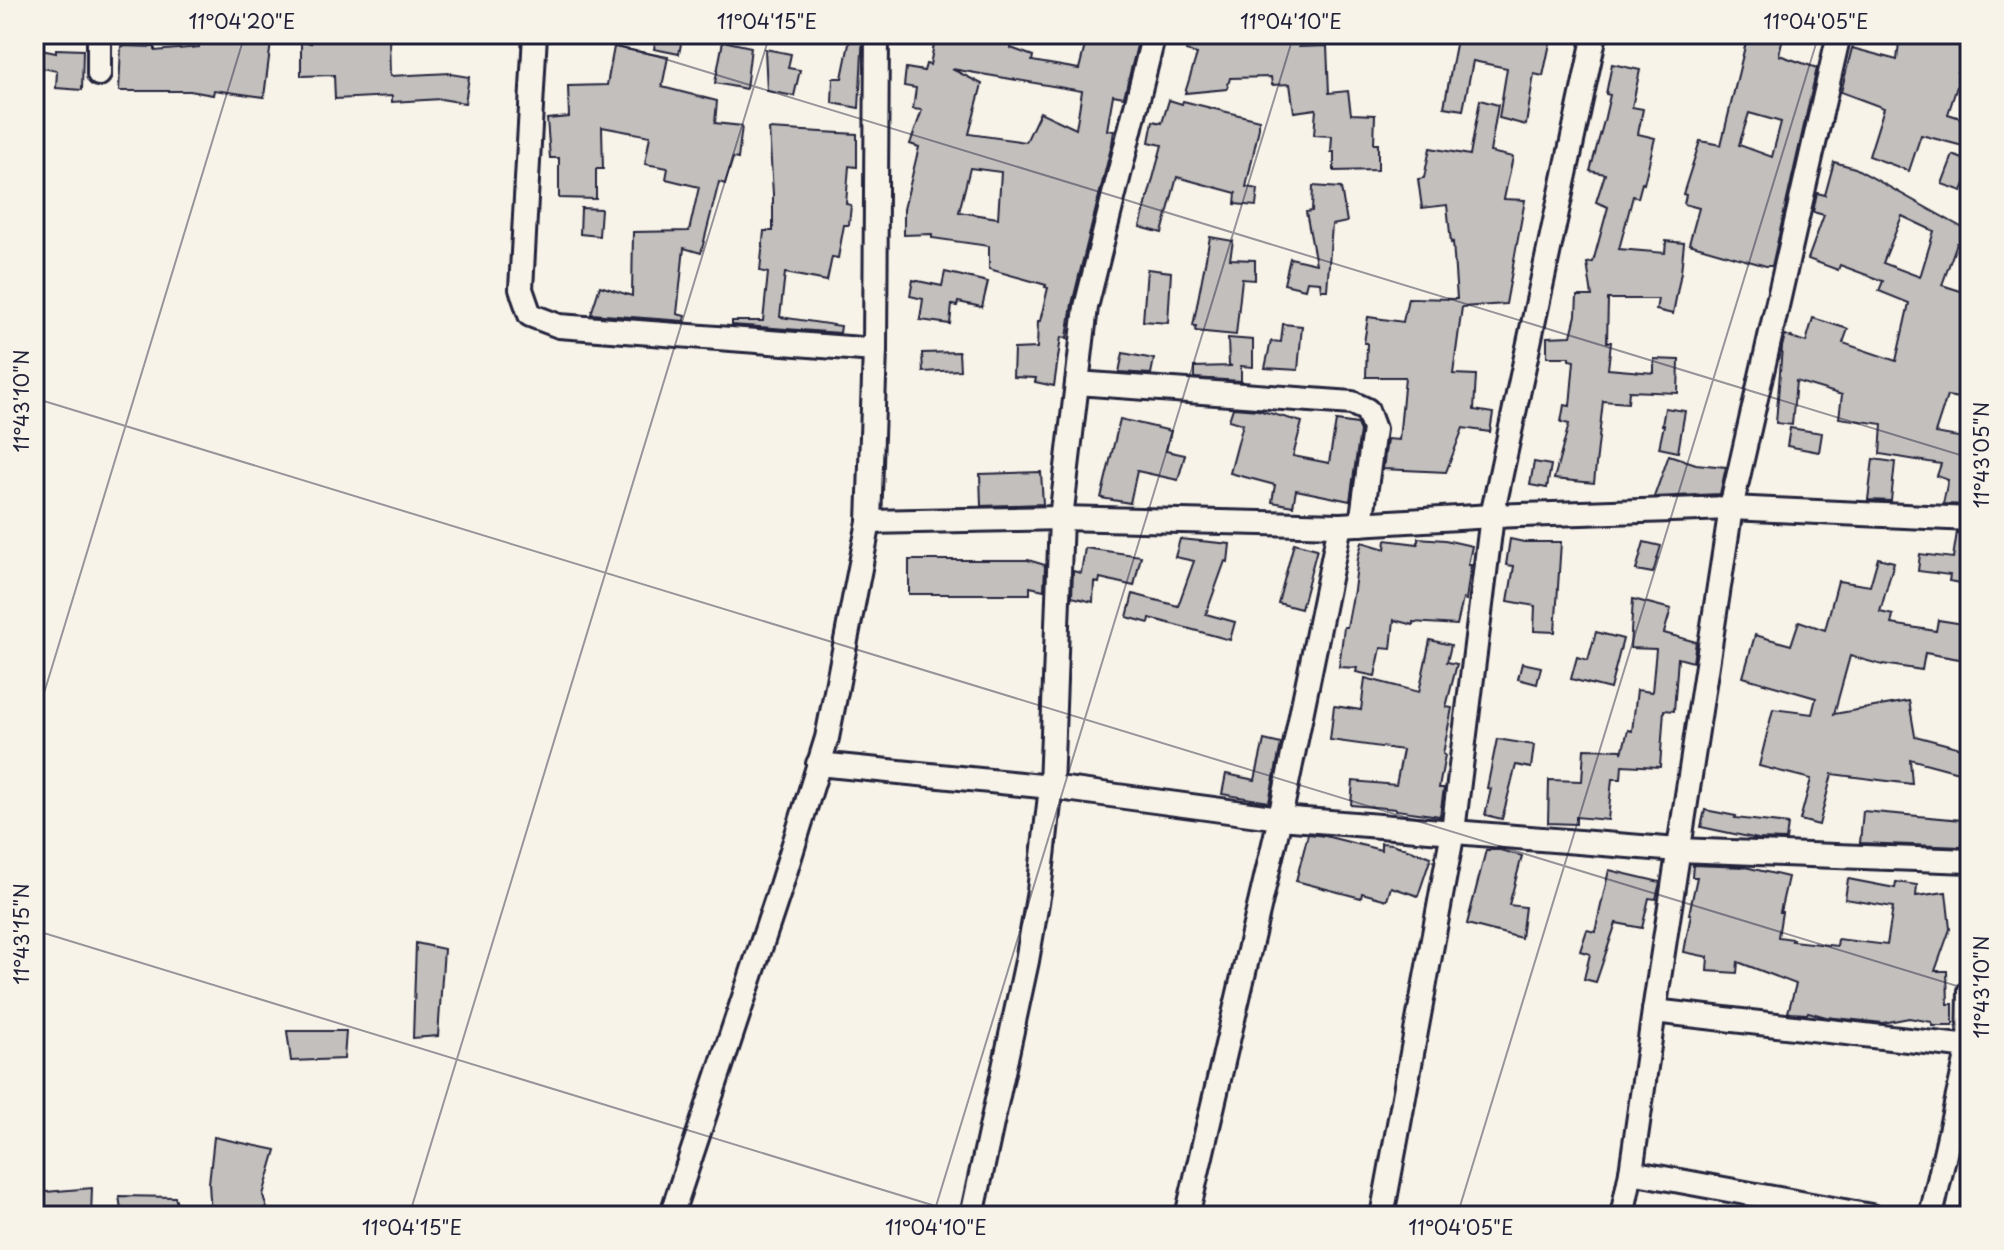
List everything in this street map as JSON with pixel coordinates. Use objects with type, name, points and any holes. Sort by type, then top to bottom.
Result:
[{"type":"street","points":[[99,34],[99,74]]},
{"type":"street","points":[[535,34],[521,289],[530,315],[559,326],[875,350]]},
{"type":"street","points":[[671,1216],[827,738],[869,522],[875,350],[877,34]]},
{"type":"street","points":[[972,1216],[1039,891],[1051,787],[1061,518],[1086,307],[1154,34]]},
{"type":"street","points":[[1382,1216],[1453,831],[1492,516],[1595,34]]},
{"type":"street","points":[[1622,1216],[1731,508],[1839,34]]},
{"type":"street","points":[[1077,383],[1352,403],[1367,410],[1374,429],[1187,1216]]},
{"type":"street","points":[[869,522],[1061,518],[1351,525],[1492,516],[1731,508],[1970,519]]},
{"type":"street","points":[[818,764],[1051,787],[1280,818],[1678,850],[1970,861]]},
{"type":"street","points":[[1931,1216],[1969,1047],[1970,991]]},
{"type":"street","points":[[1654,1011],[1969,1047]]},
{"type":"street","points":[[1631,1172],[1871,1216]]},
{"type":"building","points":[[199,34],[226,34],[244,41],[271,42],[264,97],[214,90],[213,95],[190,91],[119,91],[121,46],[155,47],[155,51],[199,47]]},
{"type":"building","points":[[309,34],[389,34],[390,76],[450,73],[469,77],[465,103],[441,99],[392,102],[392,96],[335,99],[334,75],[301,76],[301,42],[311,43]]},
{"type":"building","points":[[657,34],[683,34],[679,54],[654,49]]},
{"type":"building","points":[[851,34],[863,34],[859,108],[832,103],[833,78],[842,78]]},
{"type":"building","points":[[936,34],[1014,34],[1011,48],[1033,56],[1032,61],[1079,69],[1088,34],[1140,34],[1124,97],[1113,95],[1107,130],[1114,131],[1112,144],[1072,304],[1067,338],[1061,337],[1054,386],[1035,382],[1036,378],[1013,377],[1014,349],[1037,348],[1038,321],[1048,288],[1046,285],[989,269],[989,246],[932,238],[932,234],[904,235],[904,209],[919,147],[910,144],[922,110],[913,109],[916,88],[904,86],[906,68],[924,71],[926,64],[930,65]],"holes":[[[952,69],[1082,91],[1076,129],[1040,112],[1026,142],[969,134],[982,84]],[[970,168],[1001,172],[998,218],[959,212]]]},
{"type":"building","points":[[1190,34],[1304,34],[1299,47],[1327,46],[1329,93],[1348,91],[1351,114],[1375,115],[1374,144],[1378,144],[1378,170],[1334,171],[1332,136],[1314,135],[1316,109],[1294,112],[1290,84],[1272,85],[1271,77],[1230,78],[1227,89],[1185,93],[1197,54],[1186,51]]},
{"type":"building","points":[[1458,34],[1512,38],[1513,34],[1552,34],[1543,76],[1534,74],[1526,125],[1499,118],[1507,68],[1473,61],[1463,110],[1444,107]]},
{"type":"building","points":[[1748,34],[1784,34],[1779,55],[1817,68],[1772,266],[1689,244],[1699,208],[1684,204],[1686,195],[1683,194],[1700,141],[1721,145]],"holes":[[[1749,113],[1781,122],[1772,157],[1739,145]]]},
{"type":"building","points":[[1900,34],[1948,34],[1948,40],[1968,50],[1957,72],[1961,74],[1948,114],[1970,121],[1963,146],[1921,135],[1909,171],[1869,156],[1884,108],[1841,92],[1852,48],[1897,60]]},
{"type":"building","points":[[723,41],[751,47],[746,89],[715,83]]},
{"type":"building","points":[[614,47],[668,57],[662,87],[717,101],[715,123],[742,126],[738,159],[733,158],[725,184],[719,182],[701,253],[684,248],[677,314],[685,316],[684,321],[591,314],[600,286],[632,296],[633,232],[689,231],[699,187],[666,179],[668,168],[645,164],[650,136],[602,127],[603,169],[596,169],[596,199],[559,198],[559,158],[550,158],[547,119],[569,117],[568,86],[607,85]]},
{"type":"building","points":[[56,49],[83,50],[82,90],[56,88],[57,71],[38,67],[41,50],[56,53]]},
{"type":"building","points":[[765,49],[791,54],[788,68],[800,70],[794,96],[767,91]]},
{"type":"building","points":[[1612,64],[1640,70],[1632,107],[1643,109],[1638,134],[1655,138],[1644,184],[1638,198],[1633,196],[1619,249],[1665,253],[1666,241],[1684,243],[1673,314],[1656,310],[1658,299],[1608,299],[1607,342],[1611,342],[1608,369],[1654,373],[1654,359],[1679,360],[1678,393],[1629,391],[1628,403],[1603,401],[1594,483],[1554,479],[1569,424],[1561,422],[1564,405],[1570,406],[1574,361],[1569,357],[1547,357],[1547,337],[1571,336],[1577,296],[1592,296],[1587,263],[1593,262],[1608,207],[1596,202],[1605,174],[1590,171],[1610,95],[1606,94]]},
{"type":"building","points":[[1169,100],[1259,120],[1246,187],[1258,189],[1256,206],[1235,204],[1236,193],[1177,177],[1162,233],[1140,227],[1162,145],[1149,142],[1153,121],[1162,123]]},
{"type":"building","points":[[1480,100],[1498,105],[1490,152],[1513,157],[1504,199],[1525,200],[1506,304],[1462,307],[1453,374],[1476,375],[1474,410],[1493,413],[1490,432],[1463,428],[1446,472],[1383,469],[1387,439],[1399,440],[1405,377],[1366,377],[1367,343],[1364,343],[1368,317],[1403,322],[1408,298],[1457,299],[1447,205],[1422,208],[1418,179],[1424,178],[1430,148],[1470,155]]},
{"type":"building","points":[[769,129],[857,134],[857,167],[849,166],[846,204],[851,205],[849,225],[844,225],[838,258],[832,257],[827,281],[785,273],[780,317],[841,326],[840,333],[732,325],[732,321],[763,321],[768,273],[760,271],[764,231],[773,231]]},
{"type":"building","points":[[1953,155],[1970,162],[1962,191],[1942,184]]},
{"type":"building","points":[[1834,162],[1855,168],[1970,232],[1970,249],[1957,243],[1942,285],[1970,294],[1970,400],[1947,396],[1935,433],[1970,439],[1970,505],[1943,504],[1948,480],[1937,476],[1941,464],[1880,454],[1882,424],[1839,418],[1842,395],[1796,381],[1792,425],[1776,423],[1785,335],[1806,342],[1813,318],[1848,329],[1843,343],[1896,361],[1909,303],[1879,291],[1883,281],[1840,265],[1838,270],[1808,259],[1824,215],[1813,212],[1817,193],[1825,195]],"holes":[[[1902,216],[1934,231],[1920,277],[1883,263]]]},
{"type":"building","points":[[1313,186],[1341,188],[1347,222],[1332,225],[1327,290],[1321,290],[1320,282],[1307,281],[1305,289],[1284,284],[1290,258],[1316,264],[1306,212],[1312,211]]},
{"type":"building","points":[[581,208],[601,209],[599,236],[580,234]]},
{"type":"building","points":[[1210,237],[1233,241],[1230,259],[1255,260],[1255,280],[1242,279],[1236,335],[1195,331],[1196,326],[1193,326]]},
{"type":"building","points":[[1147,269],[1171,272],[1168,323],[1143,321]]},
{"type":"building","points":[[945,272],[988,282],[982,307],[958,302],[957,306],[952,305],[950,324],[920,320],[923,299],[910,296],[913,280],[942,286]]},
{"type":"building","points":[[1283,324],[1302,326],[1298,370],[1265,368],[1271,341],[1281,342]]},
{"type":"building","points":[[1228,338],[1253,340],[1253,367],[1241,366],[1241,381],[1194,378],[1194,367],[1232,366],[1229,365]]},
{"type":"building","points":[[959,352],[960,370],[923,372],[922,353]]},
{"type":"building","points":[[1123,353],[1154,359],[1151,374],[1119,372]]},
{"type":"building","points":[[1233,408],[1258,410],[1302,422],[1293,456],[1329,463],[1336,421],[1357,424],[1360,431],[1350,501],[1296,490],[1293,506],[1272,502],[1275,485],[1230,473],[1243,424],[1229,420]]},
{"type":"building","points":[[1665,408],[1685,411],[1678,452],[1659,448]]},
{"type":"building","points":[[1120,419],[1171,431],[1166,451],[1185,455],[1178,480],[1137,471],[1130,503],[1101,498]]},
{"type":"building","points":[[1790,428],[1822,433],[1819,452],[1787,446]]},
{"type":"building","points":[[1669,455],[1696,464],[1726,467],[1720,494],[1654,497]]},
{"type":"building","points":[[1873,459],[1895,462],[1891,501],[1868,500]]},
{"type":"building","points":[[1534,462],[1551,465],[1547,488],[1530,485]]},
{"type":"building","points":[[1041,472],[1043,504],[981,506],[980,474]]},
{"type":"building","points":[[1957,532],[1970,533],[1970,585],[1949,581],[1950,575],[1918,571],[1920,554],[1953,558]]},
{"type":"building","points":[[1418,538],[1472,546],[1466,600],[1463,599],[1457,625],[1413,622],[1413,625],[1394,620],[1391,649],[1381,648],[1375,676],[1356,672],[1357,668],[1339,667],[1362,542],[1385,549],[1386,540],[1418,544]]},
{"type":"building","points":[[1180,539],[1230,544],[1228,562],[1225,561],[1206,614],[1235,622],[1230,640],[1150,618],[1149,623],[1127,617],[1133,594],[1178,606],[1194,561],[1175,557]]},
{"type":"building","points":[[1510,539],[1561,542],[1555,632],[1534,631],[1535,606],[1508,601],[1514,566],[1506,565]]},
{"type":"building","points":[[1644,542],[1661,546],[1653,573],[1636,570]]},
{"type":"building","points":[[1294,543],[1317,549],[1301,609],[1278,603]]},
{"type":"building","points":[[1085,548],[1141,556],[1134,586],[1100,578],[1099,583],[1094,582],[1093,602],[1072,597],[1073,571],[1081,573]]},
{"type":"building","points":[[1878,558],[1894,562],[1880,612],[1893,615],[1891,624],[1936,631],[1938,620],[1970,625],[1965,660],[1925,653],[1922,670],[1882,665],[1850,656],[1834,714],[1909,701],[1915,736],[1968,750],[1962,773],[1910,759],[1912,784],[1832,774],[1819,825],[1800,820],[1811,779],[1759,766],[1773,709],[1812,714],[1816,698],[1743,677],[1755,635],[1791,645],[1799,621],[1825,630],[1838,581],[1870,586]]},
{"type":"building","points":[[909,560],[1028,560],[1045,565],[1044,590],[1030,587],[1030,594],[909,594]]},
{"type":"building","points":[[1633,599],[1671,609],[1664,633],[1696,642],[1693,662],[1678,658],[1674,711],[1664,710],[1660,767],[1622,765],[1621,779],[1612,779],[1608,820],[1576,817],[1576,824],[1548,823],[1549,780],[1582,781],[1584,749],[1622,750],[1622,753],[1628,730],[1632,731],[1637,690],[1652,692],[1656,649],[1630,648]]},
{"type":"building","points":[[1596,632],[1623,639],[1610,689],[1571,679],[1577,657],[1588,660]]},
{"type":"building","points":[[1430,640],[1451,645],[1447,662],[1457,664],[1446,707],[1452,708],[1439,788],[1444,788],[1440,816],[1351,805],[1353,781],[1396,785],[1403,750],[1330,740],[1334,706],[1361,710],[1365,678],[1419,692]]},
{"type":"building","points":[[1522,663],[1541,667],[1537,684],[1518,679]]},
{"type":"building","points":[[1497,739],[1534,745],[1531,768],[1516,765],[1502,819],[1485,815]]},
{"type":"building","points":[[1264,740],[1281,744],[1269,802],[1222,794],[1226,774],[1255,780]]},
{"type":"building","points":[[1705,810],[1735,818],[1788,824],[1786,840],[1758,839],[1701,827]]},
{"type":"building","points":[[1863,811],[1962,820],[1962,847],[1860,843]]},
{"type":"building","points":[[1308,834],[1381,850],[1381,843],[1392,844],[1431,857],[1418,896],[1391,887],[1387,900],[1362,893],[1361,898],[1296,881]]},
{"type":"building","points":[[1486,850],[1522,856],[1509,905],[1525,907],[1521,938],[1467,924]]},
{"type":"building","points":[[1693,865],[1745,867],[1788,877],[1778,937],[1837,946],[1838,939],[1887,945],[1893,907],[1845,899],[1848,879],[1895,888],[1896,882],[1917,885],[1916,896],[1946,892],[1950,929],[1935,971],[1947,971],[1948,1004],[1953,1004],[1953,1026],[1932,1026],[1932,1022],[1909,1018],[1883,1023],[1808,1012],[1791,1013],[1788,1012],[1796,984],[1738,962],[1737,973],[1707,971],[1708,957],[1684,952],[1697,877],[1692,877]]},
{"type":"building","points":[[1609,870],[1660,882],[1656,899],[1649,898],[1642,928],[1616,923],[1596,982],[1584,979],[1590,954],[1580,951],[1587,930],[1595,932]]},
{"type":"building","points":[[416,943],[444,949],[438,1036],[413,1038]]},
{"type":"building","points":[[287,1031],[346,1031],[344,1059],[291,1061]]},
{"type":"building","points":[[214,1137],[276,1150],[263,1195],[269,1216],[211,1216],[209,1183]]},
{"type":"building","points":[[92,1188],[91,1216],[34,1216],[34,1193]]},
{"type":"building","points":[[119,1196],[175,1197],[181,1216],[122,1216]]}]
